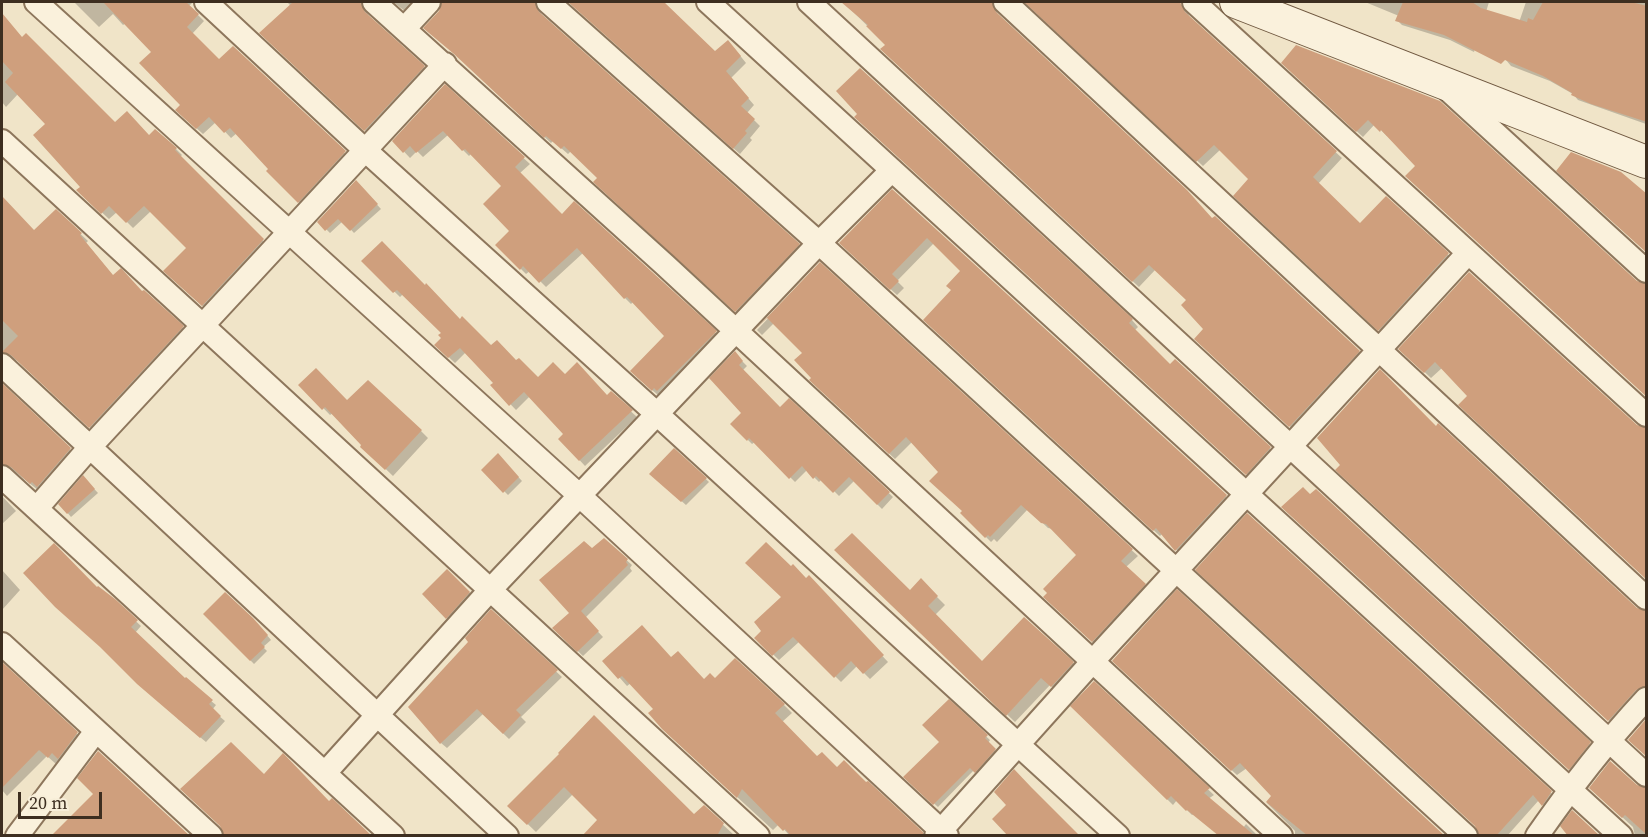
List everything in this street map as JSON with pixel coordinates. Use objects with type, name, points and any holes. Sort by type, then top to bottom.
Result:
[{"type":"main road","points":[[1236,2],[1647,162]]},
{"type":"street","points":[[36,2],[580,496],[941,834],[1093,661],[1468,253]]},
{"type":"street","points":[[206,2],[365,150],[1118,836]]},
{"type":"street","points":[[374,2],[445,64],[1281,836]]},
{"type":"street","points":[[404,28],[429,2]]},
{"type":"street","points":[[548,2],[819,243],[1466,836]]},
{"type":"street","points":[[708,2],[1622,836]]},
{"type":"street","points":[[809,2],[1647,775]]},
{"type":"street","points":[[1005,2],[1647,598]]},
{"type":"street","points":[[1194,2],[1647,415]]},
{"type":"street","points":[[37,508],[90,447],[445,64]]},
{"type":"street","points":[[1437,80],[1647,271]]},
{"type":"street","points":[[2,141],[758,836]]},
{"type":"street","points":[[325,773],[490,589],[819,243],[892,170]]},
{"type":"street","points":[[2,365],[507,836]]},
{"type":"street","points":[[2,477],[393,836]]},
{"type":"street","points":[[2,644],[211,836]]},
{"type":"street","points":[[1537,836],[1570,788],[1608,740],[1647,699]]},
{"type":"street","points":[[17,836],[96,731]]},
{"type":"building","points":[[103,2],[186,2],[199,14],[187,27],[219,59],[233,46],[346,151],[298,203],[266,171],[268,169],[230,128],[224,133],[209,117],[196,129],[175,110],[180,105],[139,63],[151,52]]},
{"type":"building","points":[[293,2],[360,2],[365,12],[425,66],[364,131],[259,33]]},
{"type":"building","points":[[442,2],[535,2],[539,12],[800,244],[735,312],[593,182],[597,178],[564,146],[561,149],[546,136],[544,138],[423,28],[439,11]]},
{"type":"building","points":[[568,2],[664,2],[715,51],[728,40],[741,56],[726,71],[749,98],[741,106],[755,119],[745,131],[747,133],[733,149]]},
{"type":"building","points":[[841,2],[992,2],[996,12],[1187,190],[1212,218],[1215,216],[1360,351],[1289,427],[1194,339],[1203,329],[1181,305],[1186,300],[1149,265],[1132,282],[880,49],[885,45],[866,26],[868,25]]},
{"type":"building","points":[[1024,2],[1180,2],[1185,12],[1337,151],[1313,177],[1360,223],[1386,196],[1449,253],[1378,331],[1233,196],[1248,179],[1214,145],[1196,162]]},
{"type":"building","points":[[1403,2],[1472,2],[1481,8],[1527,22],[1528,18],[1533,20],[1543,2],[1631,2],[1647,6],[1647,122],[1591,104],[1571,95],[1572,93],[1543,76],[1505,60],[1501,64],[1444,35],[1395,21]]},
{"type":"building","points":[[2,13],[22,37],[26,33],[115,122],[127,111],[149,135],[155,129],[177,148],[175,150],[264,239],[202,306],[163,271],[186,248],[144,206],[126,223],[109,206],[101,214],[76,190],[80,187],[33,135],[45,124],[5,82],[13,73],[2,61]]},
{"type":"building","points":[[1296,45],[1440,101],[1637,281],[1647,284],[1647,397],[1405,176],[1415,166],[1381,130],[1380,132],[1368,120],[1356,132],[1281,63]]},
{"type":"building","points":[[860,68],[1133,319],[1129,323],[1170,364],[1175,359],[1271,447],[1246,475],[854,117],[857,114],[836,91]]},
{"type":"building","points":[[445,84],[525,157],[515,167],[562,214],[574,201],[717,331],[657,391],[654,388],[652,391],[630,371],[664,336],[627,297],[624,299],[577,248],[539,283],[523,266],[520,270],[495,245],[509,231],[483,204],[501,186],[465,149],[462,151],[443,131],[416,153],[410,146],[403,153],[392,141]]},
{"type":"building","points":[[1571,152],[1621,172],[1647,194],[1647,253],[1556,171]]},
{"type":"building","points":[[356,180],[378,204],[350,231],[338,219],[325,231],[317,222]]},
{"type":"building","points":[[892,189],[1227,495],[1175,551],[1156,528],[1153,531],[923,320],[951,290],[946,286],[960,271],[927,238],[892,274],[899,281],[890,290],[839,243]]},
{"type":"building","points":[[2,196],[34,230],[56,209],[82,233],[80,235],[113,275],[121,268],[142,291],[144,290],[184,326],[89,428],[11,355],[2,352],[18,336],[2,320]]},
{"type":"building","points":[[382,241],[460,319],[462,316],[491,345],[497,340],[516,360],[519,358],[538,377],[553,362],[565,374],[577,362],[607,395],[611,391],[633,410],[579,461],[558,439],[563,434],[524,392],[509,406],[490,385],[493,383],[460,348],[448,358],[434,345],[441,338],[438,335],[441,333],[397,290],[393,293],[361,261]]},
{"type":"building","points":[[820,262],[1133,549],[1121,561],[1146,584],[1092,642],[1043,597],[1047,593],[1043,589],[1076,555],[1046,524],[1041,523],[1021,505],[990,537],[988,535],[985,538],[960,513],[962,511],[929,481],[938,472],[906,437],[889,454],[809,380],[811,378],[794,360],[802,353],[767,318],[755,330]]},
{"type":"building","points":[[1469,272],[1637,425],[1647,428],[1647,580],[1458,405],[1467,396],[1435,362],[1424,373],[1398,349]]},
{"type":"building","points":[[735,351],[743,361],[739,365],[780,407],[789,398],[890,492],[877,505],[849,477],[833,493],[816,476],[813,479],[802,466],[789,479],[749,438],[747,441],[730,424],[741,413],[709,378]]},
{"type":"building","points":[[316,368],[347,400],[368,380],[422,430],[385,470],[360,447],[361,445],[325,407],[322,410],[298,385]]},
{"type":"building","points":[[1380,369],[1436,426],[1438,423],[1637,608],[1647,611],[1647,686],[1636,690],[1608,721],[1335,470],[1340,465],[1317,438]]},
{"type":"building","points":[[2,383],[71,448],[37,487],[32,482],[30,484],[11,467],[2,464]]},
{"type":"building","points":[[674,448],[707,478],[681,502],[649,474]]},
{"type":"building","points":[[498,453],[519,477],[503,493],[481,470]]},
{"type":"building","points":[[83,475],[95,489],[67,514],[58,504]]},
{"type":"building","points":[[1303,487],[1310,494],[1316,489],[1591,742],[1569,770],[1281,507]]},
{"type":"building","points":[[1247,513],[1552,791],[1542,806],[1533,795],[1496,836],[1479,836],[1475,826],[1195,570]]},
{"type":"building","points":[[852,533],[910,590],[921,578],[938,596],[928,606],[982,661],[1024,617],[1074,662],[1051,687],[1041,678],[1006,716],[834,550]]},
{"type":"building","points":[[604,538],[628,559],[626,562],[628,565],[581,611],[599,631],[577,652],[552,628],[569,613],[539,580],[584,541],[592,548]]},
{"type":"building","points":[[766,542],[806,578],[809,575],[884,655],[863,674],[851,661],[834,678],[793,637],[772,656],[754,638],[761,631],[754,622],[781,597],[745,563]]},
{"type":"building","points":[[54,543],[97,587],[115,599],[138,620],[131,627],[185,678],[213,700],[209,704],[221,716],[200,738],[137,684],[55,607],[23,573]]},
{"type":"building","points":[[447,569],[470,592],[446,619],[422,594]]},
{"type":"building","points":[[1177,589],[1445,836],[1308,836],[1266,802],[1271,796],[1240,763],[1231,771],[1112,661]]},
{"type":"building","points":[[225,592],[268,635],[261,643],[265,647],[250,661],[203,614]]},
{"type":"building","points":[[491,609],[558,670],[516,710],[521,715],[503,734],[477,709],[440,744],[408,707],[468,642],[465,638]]},
{"type":"building","points":[[642,625],[671,657],[678,651],[704,679],[710,673],[715,678],[735,658],[785,704],[775,713],[817,756],[822,752],[837,767],[844,760],[923,832],[923,836],[791,836],[785,829],[783,831],[742,789],[737,798],[662,729],[648,713],[653,709],[622,676],[618,679],[602,661]]},
{"type":"building","points":[[2,662],[78,732],[58,759],[52,753],[48,758],[39,750],[2,788]]},
{"type":"building","points":[[1094,681],[1210,788],[1204,793],[1255,836],[1219,836],[1186,811],[1171,796],[1167,800],[1070,706]]},
{"type":"building","points":[[949,699],[988,735],[985,738],[996,749],[975,773],[970,768],[933,805],[903,777],[939,742],[922,725]]},
{"type":"building","points":[[594,715],[694,814],[704,805],[724,823],[717,836],[582,836],[597,820],[564,787],[527,825],[507,806]]},
{"type":"building","points":[[1647,718],[1647,757],[1628,740]]},
{"type":"building","points":[[231,742],[264,774],[283,753],[329,801],[332,798],[372,836],[224,836],[220,826],[180,789]]},
{"type":"building","points":[[98,751],[190,836],[51,836],[93,794],[77,778]]},
{"type":"building","points":[[1610,761],[1637,785],[1647,788],[1647,835],[1625,815],[1622,818],[1589,788]]},
{"type":"building","points":[[1014,769],[1080,836],[1008,836],[992,819],[1006,805],[994,792]]},
{"type":"building","points":[[1572,810],[1600,836],[1568,836],[1560,826]]}]
